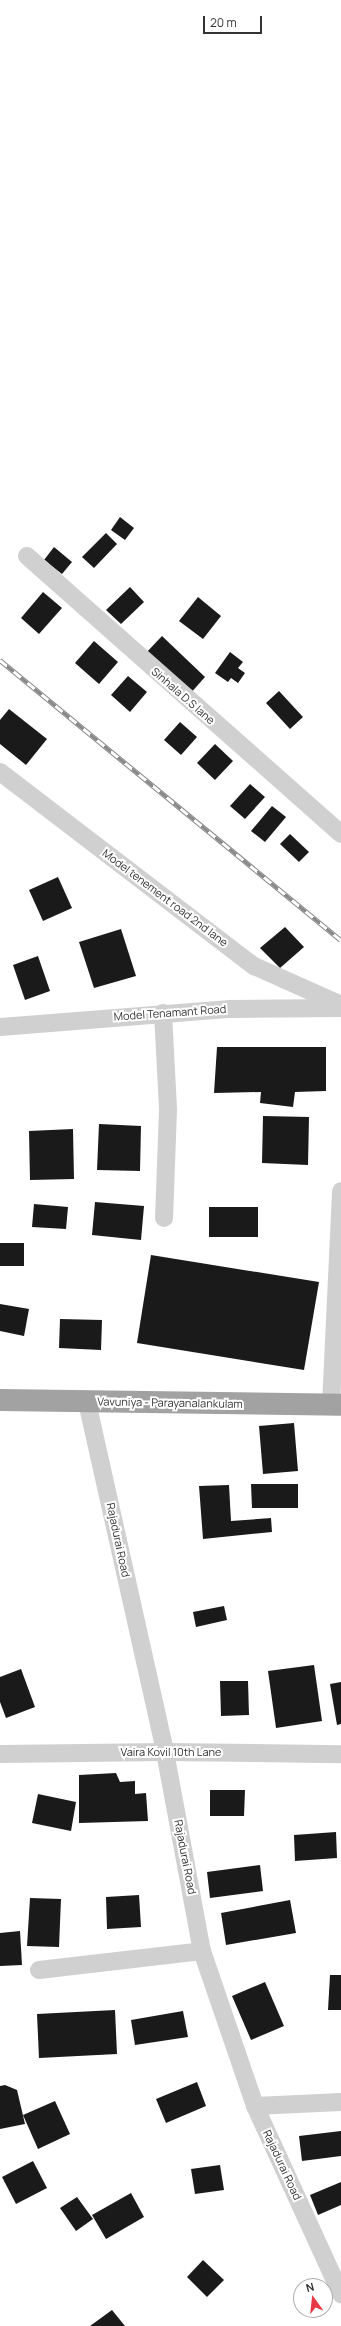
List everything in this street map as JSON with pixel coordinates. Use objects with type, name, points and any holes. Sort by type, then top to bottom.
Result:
[{"type":"highway","name":"Vavuniya - Parayanalankulam","points":[[0,1400],[336,1405]]},
{"type":"street","name":"Sinhala D.S lane","points":[[27,556],[341,834]]},
{"type":"street","name":"Model tenement road 2nd lane","points":[[0,772],[254,966],[341,1005]]},
{"type":"street","name":"Model Tenamant Road","points":[[0,1027],[163,1013],[230,1009],[341,1008]]},
{"type":"street","points":[[163,1013],[168,1110],[164,1218]]},
{"type":"street","points":[[336,1405],[341,1191]]},
{"type":"street","name":"Rajadurai Road","points":[[87,1402],[165,1752],[202,1951],[255,2106],[341,2294]]},
{"type":"street","name":"Vaira Kovil 10th Lane","points":[[0,1754],[165,1752],[341,1754]]},
{"type":"street","points":[[39,1970],[202,1951]]},
{"type":"street","points":[[255,2106],[341,2102]]},
{"type":"building","points":[[120,517],[134,528],[125,540],[111,530]]},
{"type":"building","points":[[106,533],[117,544],[94,568],[82,557]]},
{"type":"building","points":[[54,547],[72,562],[62,574],[44,560]]},
{"type":"building","points":[[130,587],[144,602],[121,624],[106,610]]},
{"type":"building","points":[[43,592],[62,608],[39,634],[21,618]]},
{"type":"building","points":[[198,597],[221,616],[203,639],[179,621]]},
{"type":"building","points":[[162,636],[205,677],[189,695],[145,654]]},
{"type":"building","points":[[94,641],[118,662],[99,684],[75,663]]},
{"type":"building","points":[[230,652],[243,662],[238,668],[245,673],[238,683],[231,678],[228,682],[215,673]]},
{"type":"building","points":[[128,676],[147,692],[130,712],[111,695]]},
{"type":"building","points":[[279,691],[303,717],[290,729],[266,703]]},
{"type":"building","points":[[9,709],[47,739],[26,765],[0,744],[0,720]]},
{"type":"building","points":[[180,722],[197,737],[181,755],[164,740]]},
{"type":"building","points":[[215,744],[233,761],[215,780],[197,763]]},
{"type":"building","points":[[250,784],[265,797],[245,819],[230,806]]},
{"type":"building","points":[[272,806],[286,817],[265,842],[251,831]]},
{"type":"building","points":[[290,834],[309,852],[299,862],[280,844]]},
{"type":"building","points":[[58,877],[72,908],[43,921],[29,890]]},
{"type":"building","points":[[285,927],[304,947],[280,968],[260,948]]},
{"type":"building","points":[[121,929],[136,976],[94,988],[79,942]]},
{"type":"building","points":[[38,956],[50,991],[25,1000],[13,965]]},
{"type":"building","points":[[217,1047],[326,1047],[326,1091],[295,1092],[293,1107],[260,1103],[261,1092],[214,1093]]},
{"type":"building","points":[[263,1116],[309,1117],[308,1165],[262,1163]]},
{"type":"building","points":[[99,1124],[141,1126],[140,1171],[97,1170]]},
{"type":"building","points":[[73,1129],[74,1179],[30,1180],[29,1131]]},
{"type":"building","points":[[95,1202],[144,1206],[141,1240],[92,1235]]},
{"type":"building","points":[[34,1204],[68,1207],[66,1229],[32,1227]]},
{"type":"building","points":[[209,1207],[258,1207],[258,1237],[209,1237]]},
{"type":"building","points":[[0,1243],[24,1243],[24,1266],[0,1266]]},
{"type":"building","points":[[151,1255],[319,1282],[304,1370],[137,1343]]},
{"type":"building","points":[[0,1304],[29,1309],[24,1336],[0,1331]]},
{"type":"building","points":[[60,1319],[102,1320],[101,1350],[59,1348]]},
{"type":"building","points":[[294,1423],[298,1471],[263,1474],[259,1426]]},
{"type":"building","points":[[251,1484],[298,1484],[298,1508],[252,1508]]},
{"type":"building","points":[[229,1485],[231,1521],[271,1518],[272,1532],[203,1539],[199,1486]]},
{"type":"building","points":[[224,1606],[227,1620],[196,1627],[193,1612]]},
{"type":"building","points":[[314,1665],[322,1721],[276,1728],[268,1671]]},
{"type":"building","points":[[21,1669],[35,1707],[6,1718],[0,1702],[0,1677]]},
{"type":"building","points":[[220,1681],[248,1681],[249,1715],[221,1716]]},
{"type":"building","points":[[341,1682],[341,1724],[337,1725],[330,1684]]},
{"type":"building","points":[[116,1773],[120,1782],[135,1781],[135,1794],[146,1793],[148,1821],[79,1823],[79,1775]]},
{"type":"building","points":[[210,1790],[245,1790],[244,1816],[210,1816]]},
{"type":"building","points":[[38,1794],[76,1802],[71,1831],[32,1823]]},
{"type":"building","points":[[336,1832],[337,1858],[295,1861],[294,1835]]},
{"type":"building","points":[[260,1865],[263,1891],[210,1898],[207,1872]]},
{"type":"building","points":[[139,1895],[141,1927],[107,1929],[106,1897]]},
{"type":"building","points":[[30,1898],[61,1899],[59,1947],[27,1946]]},
{"type":"building","points":[[290,1900],[296,1933],[226,1945],[221,1913]]},
{"type":"building","points":[[20,1931],[22,1965],[0,1966],[0,1933]]},
{"type":"building","points":[[330,1975],[341,1975],[341,2010],[328,2010]]},
{"type":"building","points":[[265,1982],[284,2026],[251,2040],[232,1996]]},
{"type":"building","points":[[115,2010],[117,2054],[39,2058],[37,2014]]},
{"type":"building","points":[[183,2011],[188,2037],[135,2045],[131,2020]]},
{"type":"building","points":[[197,2082],[206,2106],[166,2123],[156,2099]]},
{"type":"building","points":[[5,2085],[17,2090],[25,2124],[0,2129],[0,2086]]},
{"type":"building","points":[[55,2101],[70,2134],[38,2149],[23,2115]]},
{"type":"building","points":[[341,2131],[341,2156],[302,2161],[299,2136]]},
{"type":"building","points":[[33,2161],[47,2188],[16,2204],[2,2177]]},
{"type":"building","points":[[220,2165],[224,2190],[195,2194],[191,2169]]},
{"type":"building","points":[[341,2182],[341,2205],[318,2215],[310,2195]]},
{"type":"building","points":[[131,2193],[144,2217],[106,2239],[92,2215]]},
{"type":"building","points":[[77,2197],[93,2219],[76,2231],[60,2208]]},
{"type":"building","points":[[203,2260],[224,2280],[207,2297],[187,2277]]},
{"type":"building","points":[[112,2310],[125,2326],[90,2326]]},
{"type":"railway","points":[[0,660],[341,940]]}]
